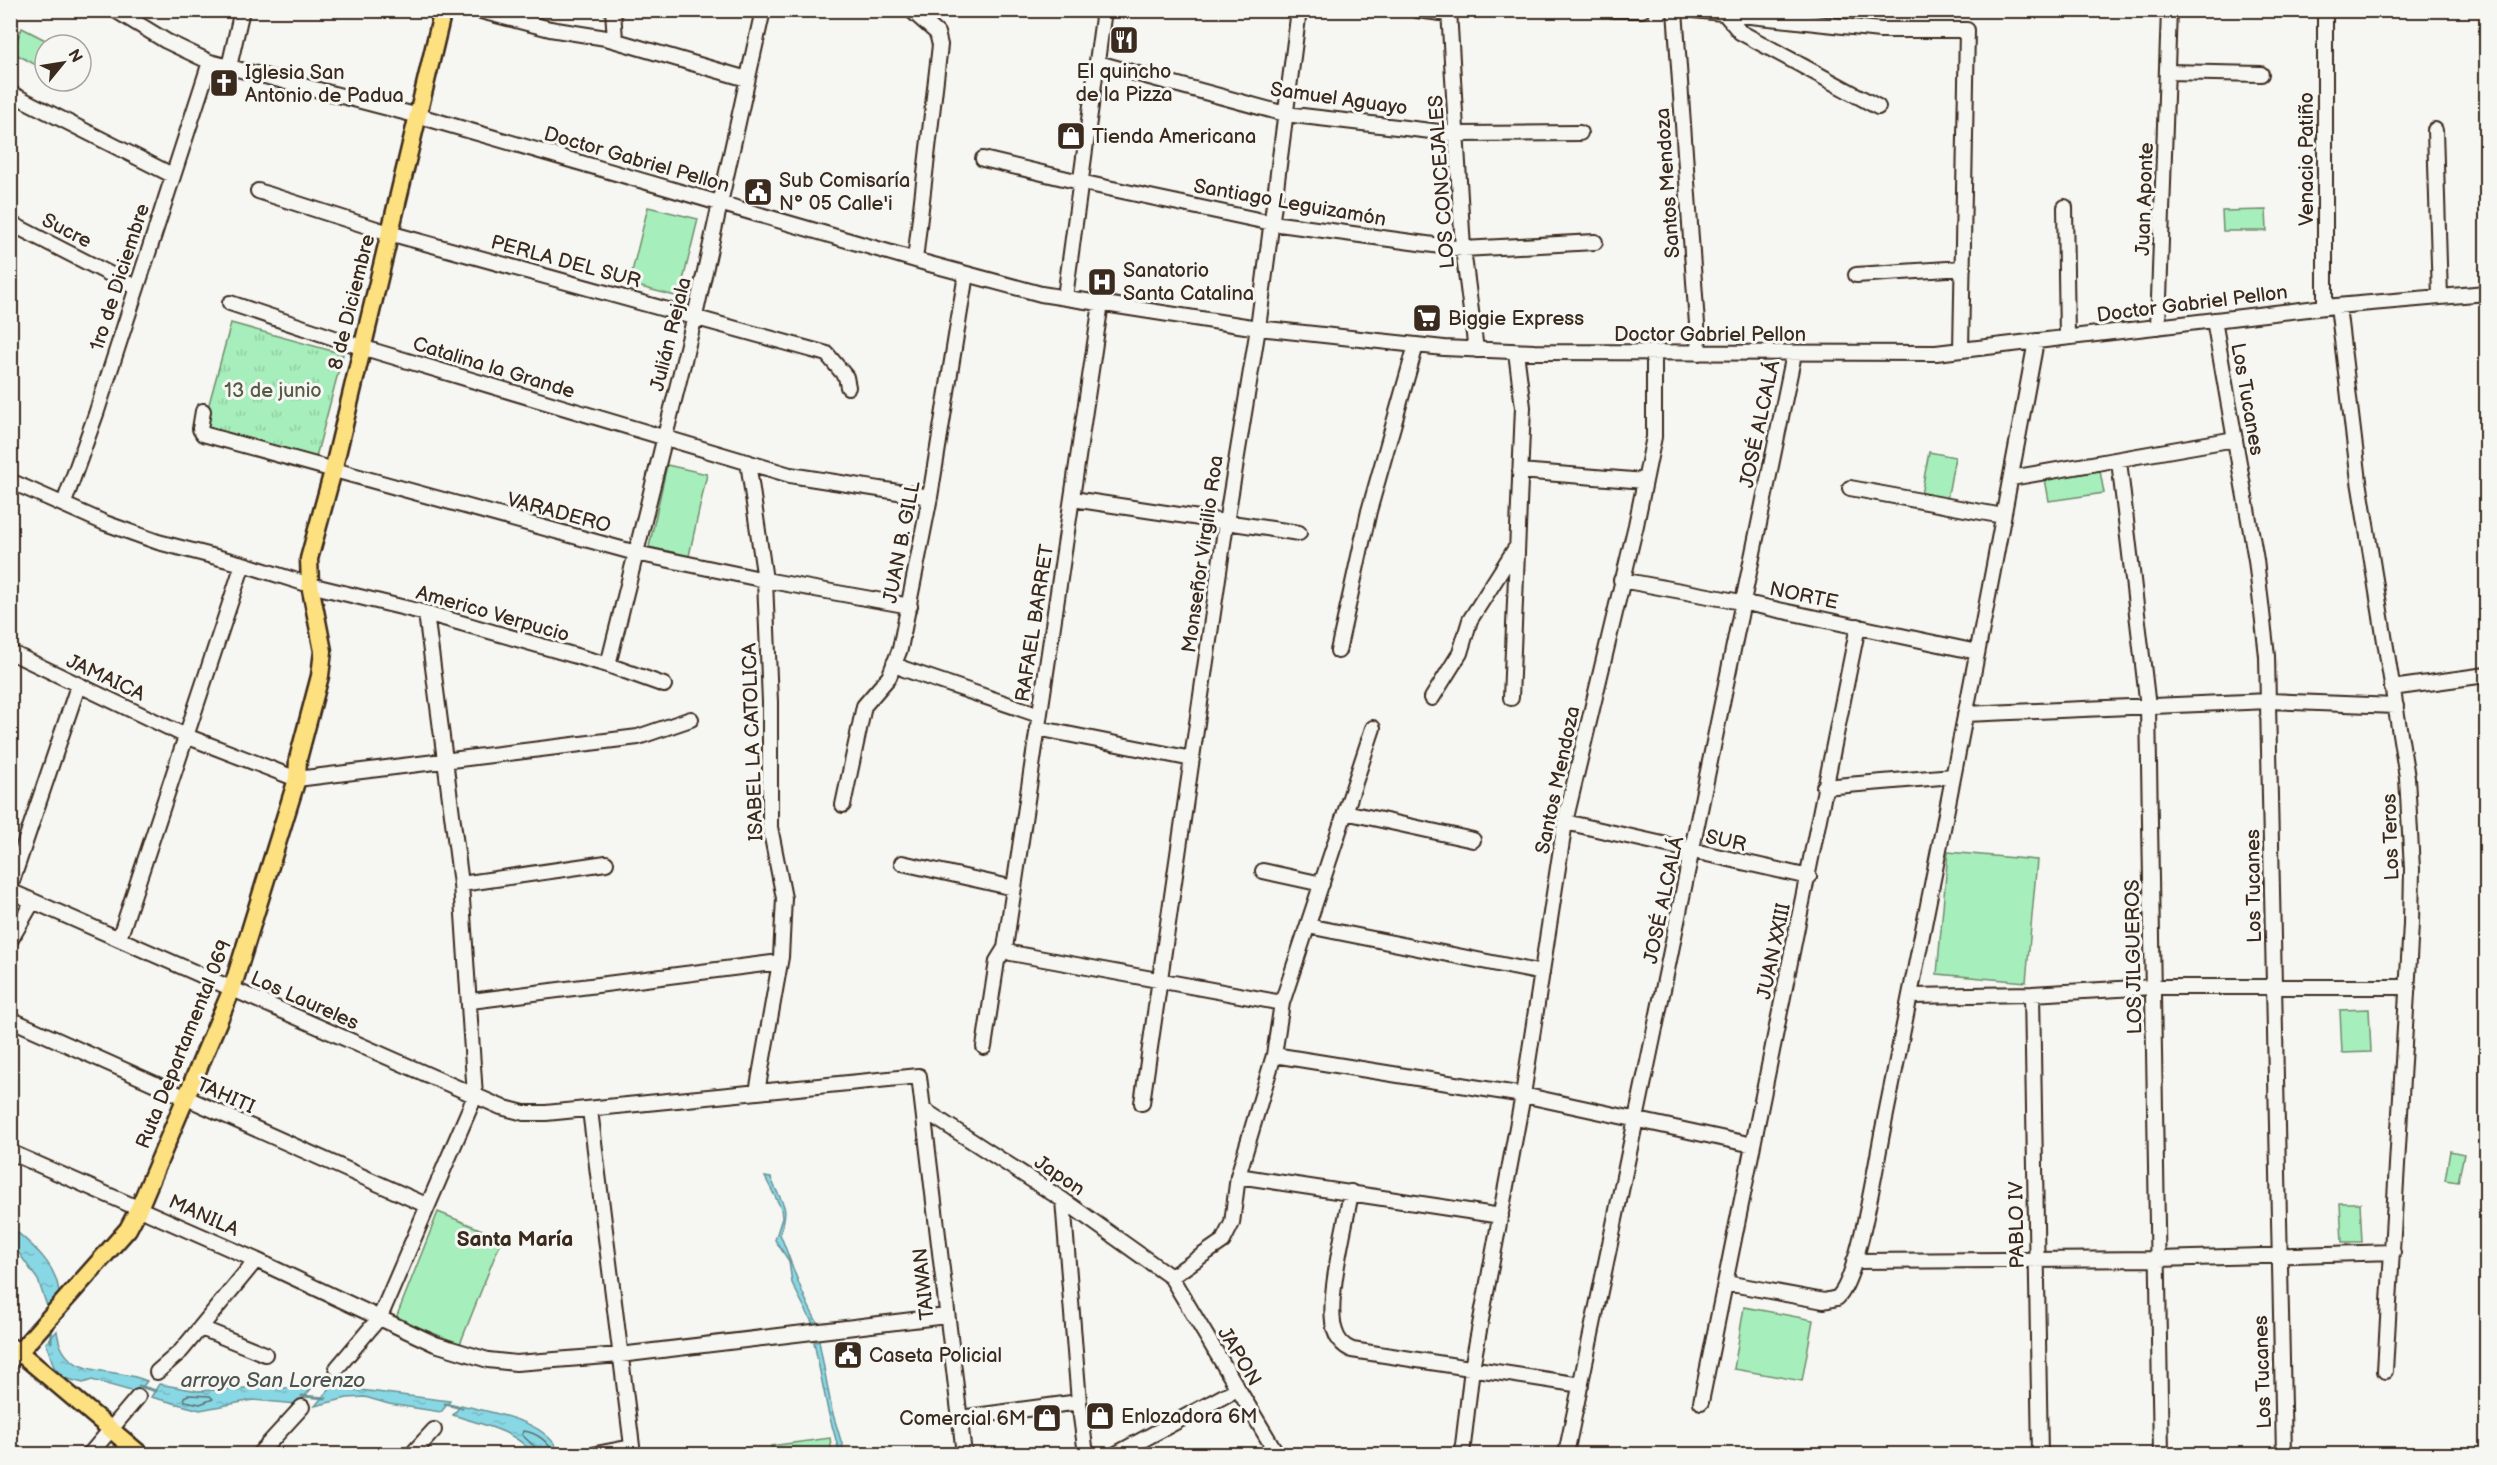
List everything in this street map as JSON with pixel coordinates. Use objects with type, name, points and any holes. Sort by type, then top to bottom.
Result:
[{"type":"main road","name":"8 de Diciembre","points":[[297,779],[298,759],[320,676],[323,651],[310,585],[309,559],[333,471],[443,10]]},
{"type":"main road","name":"Ruta Departamental 069","points":[[13,1353],[39,1330],[116,1244],[139,1208],[232,989],[297,779]]},
{"type":"main road","points":[[13,1353],[140,1455]]},
{"type":"street","points":[[228,67],[242,10]]},
{"type":"street","points":[[477,10],[550,29],[615,40],[747,79]]},
{"type":"street","points":[[613,10],[615,40]]},
{"type":"street","name":"Julián Rejala","points":[[608,665],[695,316],[763,10]]},
{"type":"street","points":[[911,10],[937,33],[940,45],[915,260]]},
{"type":"street","points":[[1065,297],[1104,10]]},
{"type":"street","name":"Monseñor Virgilio Roa","points":[[1142,1103],[1226,523],[1258,328],[1299,10]]},
{"type":"street","points":[[1417,10],[1449,12]]},
{"type":"street","points":[[1613,10],[1642,10]]},
{"type":"street","name":"Santos Mendoza","points":[[1675,10],[1699,353]]},
{"type":"street","points":[[1694,10],[1880,30],[1967,30],[1961,350]]},
{"type":"street","name":"Juan Aponte","points":[[2158,327],[2169,10]]},
{"type":"street","name":"Venacio Patiño","points":[[2325,10],[2332,306]]},
{"type":"street","name":"Doctor Gabriel Pellon","points":[[115,11],[166,41],[210,62],[419,116],[915,260],[1065,297],[1258,328],[1416,345],[1516,352],[1936,353],[2332,306],[2487,293]]},
{"type":"street","name":"LOS CONCEJALES","points":[[1449,12],[1463,249],[1476,350]]},
{"type":"street","points":[[1725,14],[1740,32],[1878,107]]},
{"type":"street","name":"1ro de Diciembre","points":[[64,503],[210,62]]},
{"type":"street","name":"Samuel Aguayo","points":[[1098,63],[1285,114],[1457,134],[1580,133]]},
{"type":"street","points":[[2168,72],[2261,74]]},
{"type":"street","points":[[10,93],[172,175]]},
{"type":"street","points":[[2435,130],[2440,297]]},
{"type":"street","name":"Santiago Leguizamón","points":[[983,159],[1272,223],[1463,249],[1595,242]]},
{"type":"street","name":"PERLA DEL SUR","points":[[258,191],[389,233],[827,354],[846,377],[848,387]]},
{"type":"street","points":[[2065,207],[2067,337]]},
{"type":"street","name":"Sucre","points":[[10,223],[137,288]]},
{"type":"street","points":[[1856,275],[1963,268]]},
{"type":"street","name":"JUAN B. GILL","points":[[843,805],[864,706],[889,677],[910,606],[966,274]]},
{"type":"street","name":"Catalina la Grande","points":[[230,303],[361,347],[665,439],[810,479],[930,497]]},
{"type":"street","name":"RAFAEL BARRET","points":[[984,1047],[997,961],[1005,948],[1101,303]]},
{"type":"street","name":"Los Teros","points":[[2332,306],[2396,706],[2410,812],[2412,869],[2408,987],[2385,1371]]},
{"type":"street","name":"Los Tucanes","points":[[2214,320],[2256,560],[2267,656],[2284,1455]]},
{"type":"street","points":[[1726,1283],[1831,1300],[1843,1293],[1854,1261],[1910,996],[2036,341]]},
{"type":"street","points":[[1338,651],[1369,511],[1416,345]]},
{"type":"street","points":[[1511,699],[1522,407],[1516,352]]},
{"type":"street","name":"Santos Mendoza","points":[[1462,1455],[1472,1368],[1523,1095],[1565,822],[1654,437],[1654,353]]},
{"type":"street","name":"JOSÉ ALCALÁ","points":[[1566,1455],[1635,1118],[1693,852],[1794,354]]},
{"type":"street","name":"VARADERO","points":[[203,411],[200,429],[203,434],[333,471],[636,553],[765,580],[910,606]]},
{"type":"street","points":[[2011,478],[2235,439]]},
{"type":"street","name":"LOS JILGUEROS","points":[[2119,461],[2148,707],[2161,1455]]},
{"type":"street","name":"ISABEL LA CATOLICA","points":[[748,462],[765,580],[770,702],[770,827],[784,898],[780,962],[757,1092]]},
{"type":"street","points":[[1520,471],[1645,481]]},
{"type":"street","name":"Americo Verpucio","points":[[10,481],[158,542],[243,564],[310,585],[426,613],[608,665],[664,685]]},
{"type":"street","points":[[1851,488],[2003,516]]},
{"type":"street","points":[[1073,499],[1299,533]]},
{"type":"street","points":[[1432,698],[1460,652],[1470,620],[1505,568],[1517,544]]},
{"type":"street","points":[[119,939],[243,564]]},
{"type":"street","name":"NORTE","points":[[1621,580],[1742,602],[1977,652]]},
{"type":"street","points":[[337,1368],[381,1317],[426,1205],[475,1096],[471,1001],[461,884],[426,613]]},
{"type":"street","name":"JUAN XXIII","points":[[1701,1402],[1858,626]]},
{"type":"street","name":"JAMAICA","points":[[10,652],[186,736],[297,779]]},
{"type":"street","points":[[894,663],[1038,722],[1192,759]]},
{"type":"street","points":[[2392,688],[2487,675]]},
{"type":"street","points":[[10,889],[78,686]]},
{"type":"street","points":[[1965,714],[2269,701],[2396,706]]},
{"type":"street","points":[[297,779],[638,737],[691,719]]},
{"type":"street","points":[[1171,1276],[1223,1241],[1232,1223],[1238,1176],[1274,1055],[1282,1003],[1373,728]]},
{"type":"street","points":[[1824,787],[1953,776]]},
{"type":"street","points":[[1345,812],[1473,840]]},
{"type":"street","name":"SUR","points":[[1565,822],[1809,877]]},
{"type":"street","points":[[461,884],[606,863]]},
{"type":"street","points":[[902,863],[1014,888]]},
{"type":"street","points":[[1263,871],[1322,884]]},
{"type":"street","name":"Los Laureles","points":[[10,889],[501,1107],[524,1113],[590,1110],[757,1092]]},
{"type":"street","points":[[10,941],[33,901]]},
{"type":"street","points":[[1308,926],[1542,973]]},
{"type":"street","points":[[1005,948],[1011,952],[1159,978],[1282,1003]]},
{"type":"street","points":[[471,1001],[780,962]]},
{"type":"street","points":[[1910,996],[2032,994],[2153,987],[2408,987]]},
{"type":"street","name":"PABLO IV","points":[[2032,994],[2040,1455]]},
{"type":"street","name":"TAHITI","points":[[10,1019],[426,1205]]},
{"type":"street","points":[[1274,1055],[1523,1095],[1753,1145]]},
{"type":"street","name":"TAIWAN","points":[[757,1092],[919,1077],[964,1455]]},
{"type":"street","points":[[590,1110],[633,1451],[596,1455]]},
{"type":"street","name":"Japon","points":[[924,1110],[1063,1200],[1171,1276]]},
{"type":"street","name":"MANILA","points":[[10,1152],[256,1260],[435,1344],[488,1360],[516,1363],[620,1355],[946,1316]]},
{"type":"street","points":[[1238,1176],[1500,1216]]},
{"type":"street","points":[[1351,1192],[1332,1307],[1334,1330],[1341,1345],[1352,1350],[1581,1385]]},
{"type":"street","points":[[1063,1200],[1079,1402],[1086,1455]]},
{"type":"street","points":[[1854,1261],[2159,1259],[2393,1252]]},
{"type":"street","points":[[157,1372],[201,1328],[256,1260]]},
{"type":"street","name":"JAPON","points":[[1171,1276],[1277,1455]]},
{"type":"street","points":[[201,1328],[265,1354]]},
{"type":"street","points":[[1116,1455],[1237,1389]]},
{"type":"street","points":[[90,1455],[138,1397]]},
{"type":"street","points":[[960,1418],[1079,1402]]},
{"type":"street","points":[[259,1455],[302,1407]]},
{"type":"street","points":[[412,1455],[434,1430]]},
{"type":"green space","points":[[22,28],[33,34],[33,63],[12,52]]},
{"type":"green space","points":[[648,207],[698,219],[679,297],[629,284]]},
{"type":"green space","points":[[2266,210],[2267,231],[2223,231],[2222,211]]},
{"type":"green space","name":"13 de junio","points":[[231,323],[343,354],[316,457],[203,426]]},
{"type":"green space","points":[[1929,452],[1955,457],[1947,500],[1921,495]]},
{"type":"green space","points":[[667,465],[707,474],[689,556],[649,547]]},
{"type":"green space","points":[[2100,471],[2104,493],[2049,501],[2045,479]]},
{"type":"green space","points":[[1948,852],[2037,860],[2026,982],[1937,974]]},
{"type":"green space","points":[[2369,1009],[2371,1052],[2342,1053],[2340,1010]]},
{"type":"green space","points":[[2450,1151],[2464,1154],[2458,1182],[2445,1180]]},
{"type":"green space","points":[[2340,1203],[2360,1203],[2362,1242],[2342,1242]]},
{"type":"green space","points":[[438,1212],[502,1238],[460,1344],[396,1318]]},
{"type":"green space","points":[[1744,1307],[1813,1320],[1802,1381],[1734,1369]]},
{"type":"green space","points":[[830,1438],[832,1454],[772,1454],[771,1446]]},
{"type":"water","points":[[765,1177],[771,1178],[785,1209],[780,1234],[803,1293],[820,1327],[815,1328],[792,1283],[789,1261],[775,1240],[782,1218],[781,1208]]},
{"type":"water","points":[[11,1227],[42,1256],[53,1273],[59,1293],[47,1306],[38,1280],[11,1242]]},
{"type":"water","points":[[57,1331],[61,1347],[69,1358],[79,1365],[134,1376],[147,1381],[138,1393],[92,1380],[83,1383],[64,1378],[54,1367],[46,1343]]},
{"type":"water","points":[[819,1341],[832,1411],[845,1454],[840,1454],[828,1411],[814,1342]]},
{"type":"water","points":[[334,1383],[344,1388],[450,1401],[441,1412],[389,1404],[365,1397],[347,1398],[315,1406]]},
{"type":"water","points":[[159,1384],[198,1391],[261,1387],[311,1389],[298,1404],[253,1400],[200,1410],[151,1397]]},
{"type":"water","points":[[461,1405],[503,1415],[531,1426],[544,1433],[560,1454],[533,1454],[526,1446],[507,1433],[453,1415]]},
{"type":"waterway","name":"arroyo San Lorenzo","points":[[51,1325],[51,1342]]},
{"type":"waterway","name":"arroyo San Lorenzo","points":[[139,1386],[156,1391]]},
{"type":"waterway","name":"arroyo San Lorenzo","points":[[302,1396],[326,1398]]},
{"type":"waterway","name":"arroyo San Lorenzo","points":[[445,1404],[462,1408]]},
{"type":"place","name":"El quincho de la Pizza","points":[[1124,40]]},
{"type":"place","name":"Iglesia San Antonio de Padua","points":[[224,83]]},
{"type":"place","name":"Tienda Americana","points":[[1071,136]]},
{"type":"place","name":"Sub Comisaría N° 05 Calle'i","points":[[758,192]]},
{"type":"place","name":"Sanatorio Santa Catalina","points":[[1102,282]]},
{"type":"place","name":"Biggie Express","points":[[1427,318]]},
{"type":"place","name":"Caseta Policial","points":[[848,1355]]},
{"type":"place","name":"Enlozadora 6M","points":[[1100,1416]]},
{"type":"place","name":"Comercial 6M","points":[[1047,1418]]},
{"type":"district","name":"Santa María","points":[[515,1239]]}]
